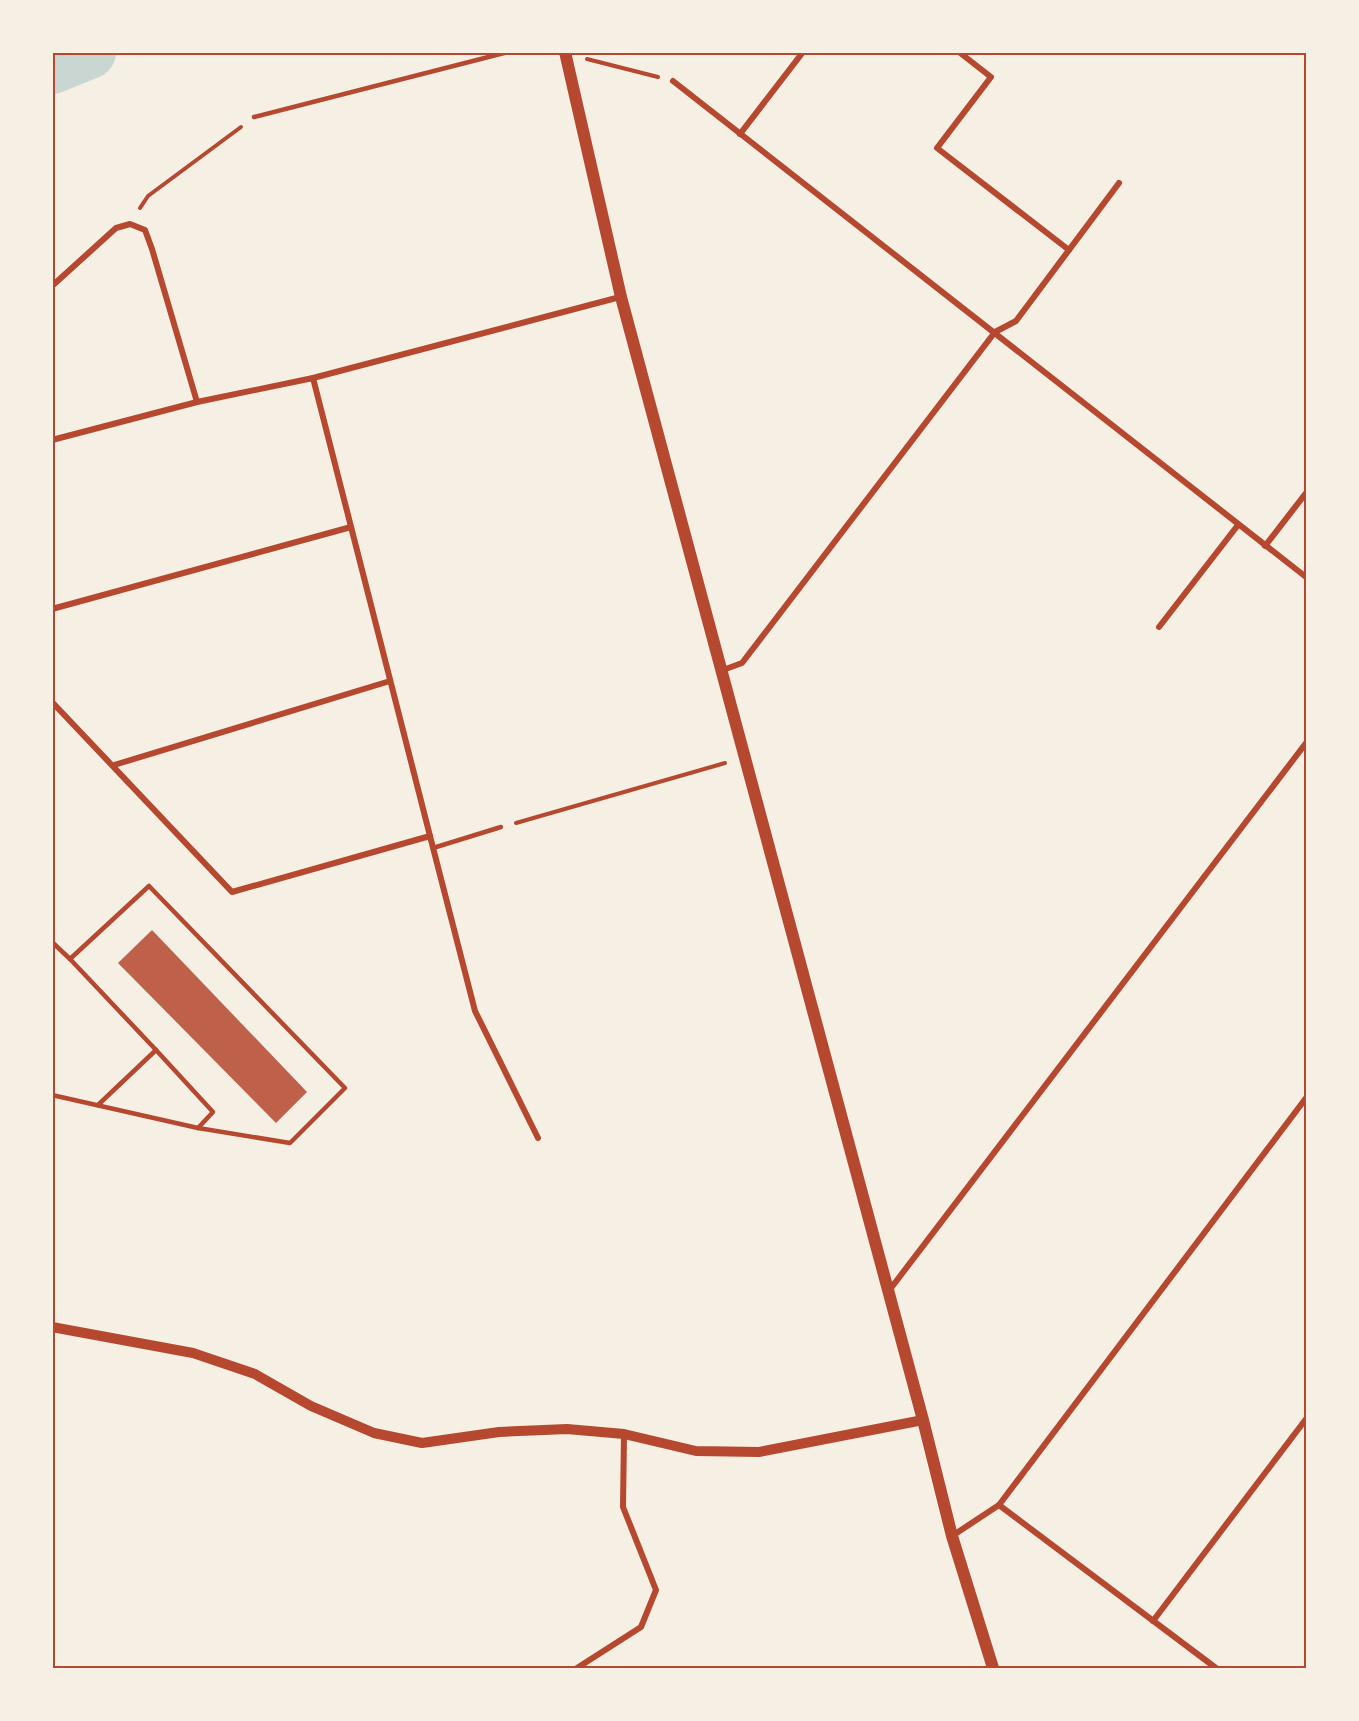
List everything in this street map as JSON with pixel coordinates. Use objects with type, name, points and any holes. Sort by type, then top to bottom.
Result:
[{"type":"main road","points":[[566,53],[621,297],[723,670],[952,1536],[993,1668]]},
{"type":"street","points":[[741,134],[802,52]]},
{"type":"street","points":[[959,52],[991,77],[937,148],[1069,250]]},
{"type":"street","points":[[673,81],[1306,577]]},
{"type":"street","points":[[723,670],[742,663],[995,332],[1016,321],[1119,183]]},
{"type":"street","points":[[52,286],[116,228],[130,224],[145,230],[198,402]]},
{"type":"street","points":[[52,440],[198,402],[313,378],[621,297]]},
{"type":"street","points":[[313,378],[475,1011],[538,1138]]},
{"type":"street","points":[[1265,546],[1306,493]]},
{"type":"street","points":[[1159,627],[1238,525]]},
{"type":"street","points":[[52,609],[351,527]]},
{"type":"street","points":[[114,765],[390,681]]},
{"type":"street","points":[[52,702],[232,892],[430,836]]},
{"type":"street","points":[[888,1292],[1306,743]]},
{"type":"street","points":[[952,1536],[999,1505],[1306,1098]]},
{"type":"street","points":[[52,1327],[193,1353],[255,1374],[311,1406],[374,1433],[422,1443],[499,1432],[567,1429],[624,1434],[696,1450],[759,1452],[923,1420]]},
{"type":"street","points":[[1153,1621],[1306,1419]]},
{"type":"street","points":[[577,1668],[641,1627],[656,1590],[623,1507],[624,1434]]},
{"type":"street","points":[[999,1505],[1216,1668]]},
{"type":"lane","points":[[254,117],[508,52]]},
{"type":"lane","points":[[433,848],[501,827]]},
{"type":"lane","points":[[52,1095],[198,1128],[290,1143],[345,1088],[149,886],[70,959]]},
{"type":"lane","points":[[52,942],[213,1112],[198,1128]]},
{"type":"lane","points":[[98,1105],[156,1050]]},
{"type":"path","points":[[566,53],[673,81]]},
{"type":"path","points":[[130,224],[148,196],[254,117]]},
{"type":"path","points":[[501,827],[746,758]]},
{"type":"building","points":[[152,930],[307,1092],[276,1123],[118,963]]},
{"type":"waterway","points":[[52,67],[89,52]]}]
